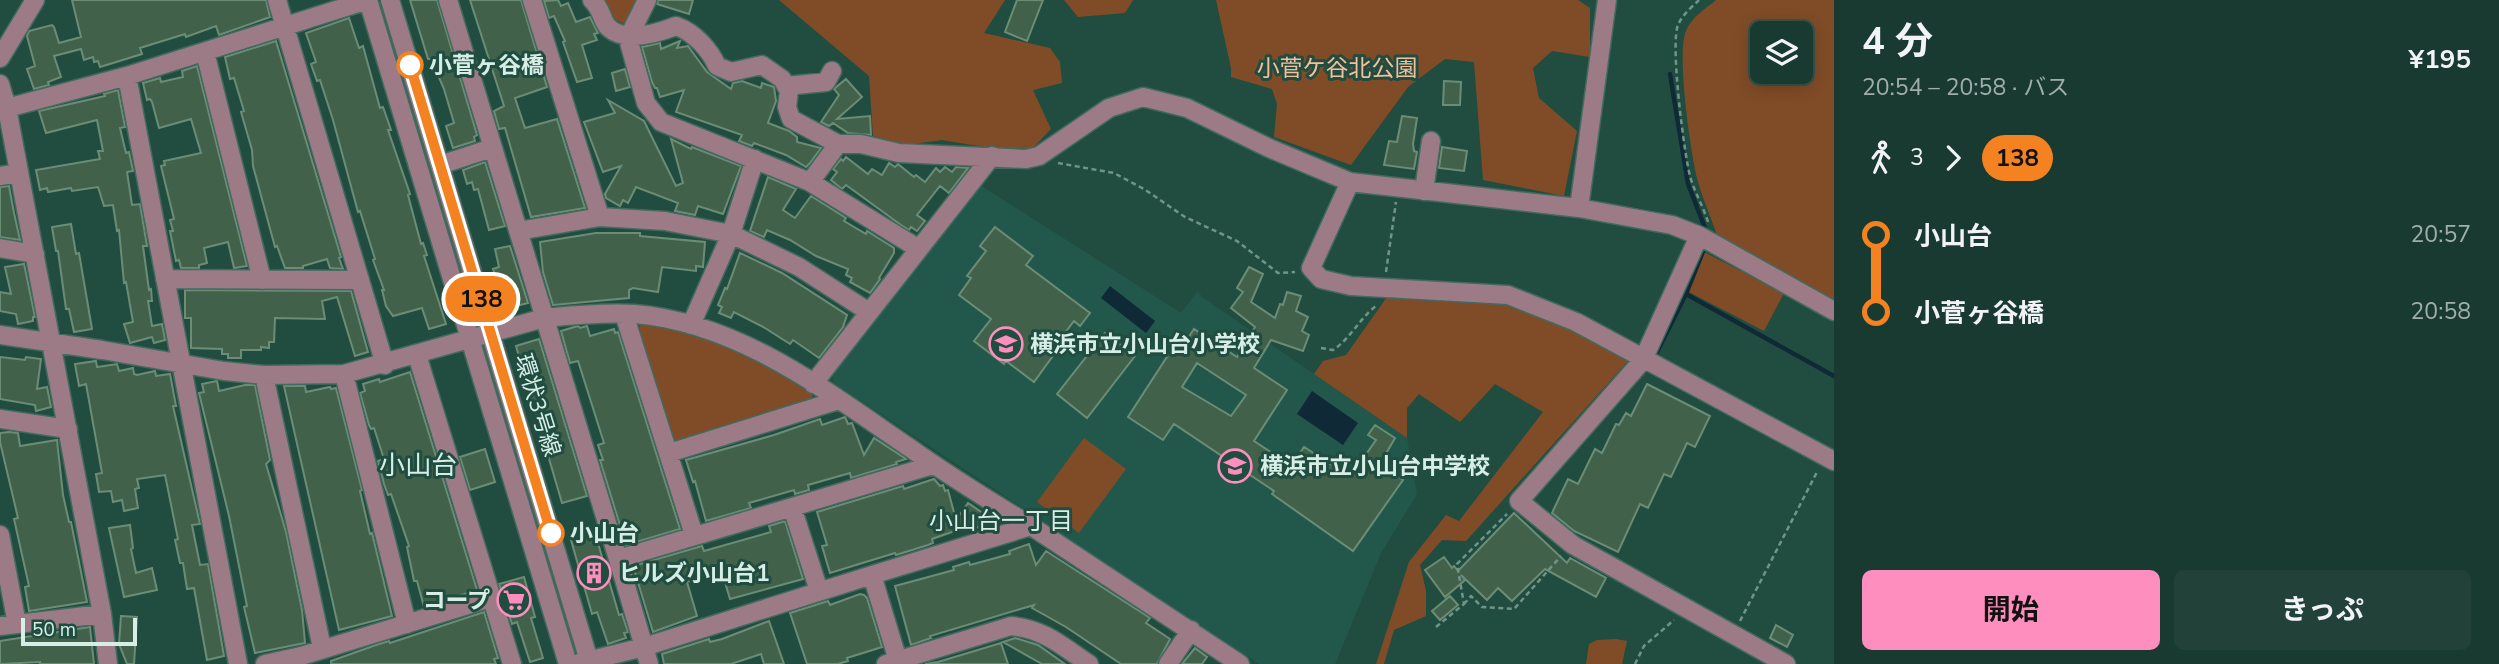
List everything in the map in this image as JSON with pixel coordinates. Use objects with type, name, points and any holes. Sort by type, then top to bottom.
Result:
[{"type":"street","points":[[0,58],[35,0]]},
{"type":"street","points":[[277,0],[385,365]]},
{"type":"street","points":[[7,108],[127,76],[368,0]]},
{"type":"street","name":"環状3号線","points":[[368,0],[568,664]]},
{"type":"street","name":"環状3号線","points":[[390,0],[491,333],[585,663]]},
{"type":"street","points":[[448,0],[647,655]]},
{"type":"street","points":[[532,0],[600,217]]},
{"type":"street","points":[[592,0],[602,10],[603,20],[611,30],[629,35],[655,34],[676,26],[684,29],[711,52],[717,66],[731,72],[762,65],[782,79],[789,91],[787,107],[791,119],[838,144],[861,144],[899,153],[1026,159],[1039,156],[1110,108],[1143,97],[1187,108],[1269,148],[1350,182],[1579,208],[1672,225],[1706,239],[1834,311]]},
{"type":"street","points":[[647,0],[629,35],[646,103],[662,122],[810,182],[919,249]]},
{"type":"street","points":[[1579,208],[1607,0]]},
{"type":"street","points":[[205,52],[262,280]]},
{"type":"street","points":[[786,86],[826,82],[832,71]]},
{"type":"street","points":[[127,76],[238,664]]},
{"type":"street","points":[[0,84],[7,108],[68,429],[102,614],[108,664]]},
{"type":"street","points":[[1424,191],[1431,141]]},
{"type":"street","points":[[810,182],[838,144]]},
{"type":"street","points":[[440,165],[492,148]]},
{"type":"street","points":[[813,384],[992,156]]},
{"type":"street","points":[[691,326],[731,234],[755,159]]},
{"type":"street","points":[[0,176],[19,173]]},
{"type":"street","points":[[1350,182],[1311,268],[1321,279],[1352,286],[1508,295],[1576,322],[1829,459]]},
{"type":"street","points":[[518,232],[600,217],[665,221],[731,234],[799,267],[869,312]]},
{"type":"street","points":[[1706,239],[1643,360],[1519,501],[1573,545],[1786,664]]},
{"type":"street","points":[[0,248],[34,254]]},
{"type":"street","points":[[164,279],[360,280]]},
{"type":"street","points":[[624,314],[694,535]]},
{"type":"street","points":[[0,335],[102,349],[181,365],[264,375],[344,374],[385,365],[544,318],[635,314],[691,326],[764,352],[1240,664]]},
{"type":"street","points":[[417,355],[512,664]]},
{"type":"street","points":[[344,374],[407,624]]},
{"type":"street","points":[[264,375],[322,648]]},
{"type":"street","points":[[669,453],[839,400]]},
{"type":"street","points":[[0,419],[68,429]]},
{"type":"street","points":[[618,559],[933,465]]},
{"type":"street","points":[[792,507],[819,591]]},
{"type":"street","points":[[585,663],[647,655],[819,591],[1031,526]]},
{"type":"street","points":[[0,535],[8,625],[102,614]]},
{"type":"street","points":[[872,576],[894,663],[1011,626],[1030,628],[1048,636],[1089,664]]},
{"type":"street","points":[[265,664],[302,660],[322,648],[491,598]]},
{"type":"street","points":[[1168,664],[1191,630]]},
{"type":"path","points":[[1699,0],[1678,26],[1675,48],[1686,158],[1690,180],[1701,200],[1706,239]]},
{"type":"path","points":[[1039,156],[1064,165],[1114,173],[1144,189],[1185,217],[1237,241],[1278,273],[1314,271]]},
{"type":"path","points":[[1733,634],[1829,459]]},
{"type":"path","points":[[1464,604],[1457,564],[1519,501]]},
{"type":"path","points":[[1436,627],[1471,596],[1482,607],[1514,609],[1561,556]]},
{"type":"path","points":[[1635,664],[1644,646],[1687,609]]},
{"type":"shaded area","points":[[980,185],[1181,313],[1198,291],[1202,297],[1407,438],[1417,494],[1381,553],[1335,664],[1259,664],[834,383],[832,375]]},
{"type":"shaded area","points":[[1110,286],[1155,321],[1146,333],[1101,298]]},
{"type":"shaded area","points":[[1312,391],[1358,423],[1343,445],[1297,414]]},
{"type":"green space","points":[[599,0],[640,0],[626,25],[614,19],[606,3]]},
{"type":"green space","points":[[779,0],[1005,0],[984,33],[1050,48],[1060,62],[1062,83],[1033,90],[1051,129],[1032,149],[990,148],[942,140],[905,145],[873,136],[869,76]]},
{"type":"green space","points":[[1064,0],[1133,0],[1125,13],[1078,17]]},
{"type":"green space","name":"小菅ケ谷北公園","points":[[1216,0],[1578,0],[1590,8],[1590,57],[1552,51],[1533,68],[1539,98],[1577,131],[1564,196],[1483,180],[1474,62],[1445,59],[1408,87],[1351,165],[1274,137],[1277,104],[1272,89],[1231,77]]},
{"type":"green space","points":[[1716,0],[1834,0],[1834,303],[1720,243],[1700,190],[1688,129],[1683,43],[1688,26]]},
{"type":"green space","points":[[1702,251],[1784,293],[1764,331],[1683,289]]},
{"type":"green space","points":[[1387,297],[1463,298],[1520,306],[1561,322],[1629,360],[1466,541],[1442,540],[1420,565],[1426,591],[1426,616],[1394,630],[1384,664],[1376,664],[1409,562],[1446,515],[1459,521],[1543,412],[1495,384],[1460,422],[1419,394],[1407,408],[1407,438],[1314,374],[1323,361],[1346,355]]},
{"type":"green space","points":[[643,322],[689,330],[733,346],[813,390],[812,402],[677,445],[670,441],[639,327]]},
{"type":"green space","points":[[1084,438],[1126,469],[1079,533],[1037,502]]},
{"type":"green space","points":[[1597,640],[1627,641],[1622,664],[1586,664],[1589,644]]},
{"type":"building","points":[[72,0],[266,0],[270,17],[219,35],[216,26],[186,37],[185,34],[140,48],[142,54],[100,67],[93,57],[84,60],[81,49],[54,56],[61,77],[48,82],[49,85],[34,89],[27,69],[35,66],[27,36],[29,31],[52,25],[59,43],[81,37]]},
{"type":"building","points":[[410,0],[437,0],[477,135],[474,137],[475,141],[453,148],[446,126],[454,123],[444,89],[431,59],[428,59]]},
{"type":"building","points":[[470,0],[521,0],[547,87],[515,98],[525,128],[557,119],[585,208],[531,217],[505,128],[499,129],[494,111],[504,106]]},
{"type":"building","points":[[558,0],[561,6],[568,3],[576,22],[590,17],[598,33],[594,34],[597,40],[582,45],[592,78],[577,82],[563,42],[565,41],[554,16],[549,18],[544,1]]},
{"type":"building","points":[[658,0],[693,0],[689,14],[657,4]]},
{"type":"building","points":[[1017,0],[1043,0],[1027,41],[1005,32]]},
{"type":"building","points":[[349,18],[359,48],[363,46],[380,108],[383,107],[391,130],[388,130],[410,194],[408,195],[421,244],[423,243],[427,255],[424,256],[446,324],[429,329],[422,308],[393,316],[386,306],[384,290],[360,211],[358,212],[333,120],[320,80],[317,81],[311,64],[316,62],[306,33]]},
{"type":"building","points":[[276,41],[343,269],[330,268],[327,259],[303,268],[285,268],[277,246],[275,247],[253,166],[252,150],[241,112],[244,111],[234,78],[230,79],[225,57]]},
{"type":"building","points":[[680,41],[677,48],[688,46],[707,72],[731,89],[733,83],[742,81],[761,88],[762,83],[774,87],[776,101],[768,123],[789,131],[797,137],[797,142],[821,148],[810,163],[806,167],[786,155],[754,143],[752,146],[739,141],[742,135],[676,112],[684,90],[660,97],[652,82],[642,47],[660,43],[661,49]]},
{"type":"building","points":[[197,66],[247,266],[234,268],[228,242],[204,248],[207,263],[199,265],[199,268],[181,268],[179,260],[176,261],[170,231],[173,231],[170,220],[174,219],[161,166],[165,165],[164,161],[201,153],[191,119],[159,128],[152,102],[147,100],[143,83],[160,78],[161,82],[183,77],[182,71]]},
{"type":"building","points":[[625,69],[630,87],[616,91],[612,73]]},
{"type":"building","points":[[846,79],[862,97],[837,119],[870,116],[871,135],[848,133],[833,123],[829,126],[821,122],[839,95],[834,89]]},
{"type":"building","points":[[1444,81],[1461,82],[1460,105],[1443,105]]},
{"type":"building","points":[[118,90],[125,127],[120,128],[133,171],[127,172],[132,205],[140,204],[147,246],[143,246],[149,290],[151,289],[152,301],[148,301],[152,326],[162,324],[165,340],[154,343],[152,337],[130,343],[124,324],[133,322],[126,282],[124,283],[119,230],[117,231],[113,205],[104,206],[98,187],[72,191],[71,188],[48,192],[47,188],[40,190],[36,170],[100,159],[98,151],[103,151],[97,120],[46,133],[39,111],[105,96],[104,94]]},
{"type":"building","points":[[608,100],[644,121],[676,186],[683,183],[671,139],[691,149],[692,147],[741,166],[723,214],[698,206],[695,215],[675,211],[678,203],[636,187],[628,203],[623,200],[620,206],[606,198],[605,194],[621,166],[603,172],[584,122],[615,113]]},
{"type":"building","points":[[1402,116],[1417,118],[1413,144],[1414,151],[1417,152],[1414,169],[1384,165],[1389,141],[1397,142]]},
{"type":"building","points":[[1442,147],[1467,151],[1464,171],[1439,168]]},
{"type":"building","points":[[846,157],[868,174],[872,169],[882,175],[889,163],[895,167],[898,164],[925,182],[936,168],[940,172],[945,167],[952,172],[956,167],[968,168],[949,193],[940,186],[917,215],[925,221],[917,231],[901,225],[846,185],[842,189],[831,180],[837,172],[833,169]]},
{"type":"building","points":[[485,162],[505,226],[489,230],[478,189],[474,190],[472,182],[467,184],[463,170]]},
{"type":"building","points":[[768,177],[796,189],[783,210],[795,218],[811,196],[846,218],[844,221],[866,234],[867,231],[894,248],[894,253],[870,293],[850,282],[852,278],[846,275],[848,269],[816,256],[767,230],[764,237],[750,231]]},
{"type":"building","points":[[9,186],[20,240],[0,237],[0,187]]},
{"type":"building","points":[[71,224],[76,254],[79,253],[92,329],[74,332],[69,309],[66,309],[52,227]]},
{"type":"building","points":[[995,227],[1033,256],[1026,265],[1090,313],[1080,326],[1074,321],[1049,354],[1052,357],[1034,382],[974,341],[991,319],[959,295],[971,278],[967,276],[986,251],[980,246]]},
{"type":"building","points":[[596,233],[640,233],[640,236],[705,242],[703,267],[696,266],[696,271],[662,267],[658,292],[633,288],[629,290],[629,298],[553,305],[543,272],[540,242]]},
{"type":"building","points":[[510,246],[528,303],[508,308],[502,282],[498,283],[493,269],[499,267],[495,249]]},
{"type":"building","points":[[740,253],[782,273],[847,315],[843,327],[819,358],[793,340],[790,344],[734,312],[731,318],[719,313],[722,307],[718,305]]},
{"type":"building","points":[[24,264],[35,317],[33,321],[18,324],[16,314],[0,311],[0,292],[11,294],[5,267]]},
{"type":"building","points":[[1249,267],[1263,274],[1251,302],[1275,318],[1287,292],[1301,296],[1296,311],[1308,317],[1302,331],[1309,335],[1303,351],[1271,340],[1254,368],[1287,390],[1254,441],[1292,466],[1304,447],[1350,477],[1376,440],[1368,435],[1375,425],[1395,438],[1380,464],[1403,480],[1353,551],[1272,494],[1274,491],[1174,424],[1163,440],[1128,417],[1176,343],[1182,347],[1194,329],[1237,357],[1255,327],[1231,308],[1243,292],[1237,288]],"holes":[[[1197,363],[1246,395],[1231,416],[1182,387]]]},
{"type":"building","points":[[185,290],[351,291],[368,352],[355,356],[337,297],[322,301],[325,319],[275,318],[274,342],[269,342],[269,348],[241,350],[241,358],[228,358],[228,354],[222,354],[222,349],[191,348],[191,318],[185,318]]},
{"type":"building","points":[[587,326],[590,336],[614,329],[615,333],[618,332],[680,529],[626,545],[600,460],[603,460],[598,445],[604,443],[578,361],[570,363],[561,331]]},
{"type":"building","points":[[1105,333],[1135,356],[1087,418],[1057,394]]},
{"type":"building","points":[[539,339],[587,496],[562,503],[516,346]]},
{"type":"building","points":[[0,357],[41,359],[37,389],[47,387],[51,407],[36,411],[35,405],[0,399]]},
{"type":"building","points":[[96,361],[97,367],[117,364],[119,371],[133,368],[134,374],[137,375],[155,371],[156,376],[170,374],[176,406],[173,406],[200,524],[192,525],[200,565],[208,564],[224,656],[207,660],[194,588],[187,589],[183,563],[180,563],[165,475],[137,479],[139,488],[135,489],[138,508],[124,511],[122,500],[113,502],[111,491],[99,492],[96,474],[102,473],[86,384],[79,386],[75,364]]},
{"type":"building","points":[[410,372],[477,590],[424,607],[417,581],[414,581],[407,547],[409,546],[391,494],[388,495],[384,484],[378,461],[384,459],[374,428],[371,429],[369,425],[360,393],[365,391],[363,384],[379,379],[380,382]]},
{"type":"building","points":[[217,381],[219,391],[255,385],[270,460],[266,464],[286,532],[302,610],[305,643],[255,653],[244,607],[247,606],[229,516],[199,393],[204,392],[202,384]]},
{"type":"building","points":[[1647,384],[1710,416],[1695,447],[1687,443],[1671,477],[1664,474],[1648,508],[1640,504],[1618,552],[1574,531],[1552,513],[1568,479],[1578,484],[1595,449],[1602,453],[1616,424],[1619,425],[1626,413],[1631,416]]},
{"type":"building","points":[[284,386],[305,386],[306,392],[336,388],[392,616],[339,630]]},
{"type":"building","points":[[845,417],[848,424],[852,423],[864,455],[874,438],[906,459],[851,478],[850,473],[808,485],[809,490],[795,494],[794,490],[749,503],[751,508],[706,521],[686,460],[820,419],[822,425]]},
{"type":"building","points":[[0,433],[18,433],[20,446],[57,440],[63,495],[87,602],[29,611],[25,587],[29,586],[14,519],[18,518],[0,442]]},
{"type":"building","points":[[485,449],[495,482],[470,490],[460,457]]},
{"type":"building","points":[[934,479],[940,486],[943,485],[945,491],[948,490],[956,520],[968,503],[990,518],[982,529],[972,525],[932,539],[933,543],[928,545],[830,573],[822,546],[827,545],[817,512]]},
{"type":"building","points":[[1514,513],[1567,563],[1570,558],[1606,578],[1596,597],[1545,569],[1512,601],[1498,588],[1487,600],[1461,575],[1465,580],[1445,597],[1425,570],[1444,557],[1452,568],[1454,566],[1458,571]]},
{"type":"building","points":[[785,521],[803,579],[730,599],[721,569],[687,582],[697,616],[653,632],[633,566],[702,546],[704,551],[771,532],[769,526]]},
{"type":"building","points":[[130,525],[136,573],[152,568],[157,590],[124,597],[109,528]]},
{"type":"building","name":"ヒルズ小山台1","points":[[595,533],[619,615],[622,614],[628,632],[624,633],[626,638],[608,644],[597,612],[592,614],[571,540]]},
{"type":"building","points":[[1029,544],[1036,565],[1046,551],[1150,618],[1146,623],[1170,639],[1157,664],[1121,664],[1032,608],[1034,605],[930,636],[931,638],[911,645],[895,586],[954,570],[953,567],[969,562],[970,565],[1010,554],[1009,551]]},
{"type":"building","points":[[524,577],[535,617],[531,618],[543,658],[530,662],[517,622],[512,624],[499,584]]},
{"type":"building","points":[[860,594],[867,598],[882,647],[847,658],[848,661],[838,664],[807,664],[790,613],[828,601],[830,605]]},
{"type":"building","points":[[1450,596],[1458,605],[1440,620],[1432,611]]},
{"type":"building","points":[[484,612],[498,658],[494,659],[496,664],[331,664],[331,661],[376,645],[389,641],[390,643]]},
{"type":"building","points":[[121,616],[137,617],[134,664],[127,664],[119,644]]},
{"type":"building","points":[[769,621],[784,664],[764,664],[761,654],[731,664],[664,664],[662,654],[709,639],[710,642],[722,639]]},
{"type":"building","points":[[1776,625],[1793,635],[1787,647],[1770,638]]},
{"type":"building","points":[[90,627],[94,664],[0,664],[0,641]]},
{"type":"building","points":[[1015,638],[1038,645],[1065,664],[1042,664],[1003,642]]},
{"type":"building","points":[[1001,643],[1008,664],[925,664],[938,662]]},
{"type":"building","points":[[1195,648],[1207,657],[1202,664],[1182,664]]},
{"type":"waterway","points":[[1670,74],[1688,184],[1704,231]]},
{"type":"waterway","points":[[1631,209],[1657,214]]},
{"type":"waterway","points":[[1653,360],[1686,294],[1704,244]]},
{"type":"waterway","points":[[1686,294],[1834,376]]},
{"type":"bus line","name":"138","points":[[410,65],[551,533]]},
{"type":"place","name":"小菅ヶ谷橋","points":[[410,65]]},
{"type":"place","name":"横浜市立小山台小学校","points":[[1006,344]]},
{"type":"place","name":"横浜市立小山台中学校","points":[[1235,466]]},
{"type":"place","name":"小山台","points":[[551,533]]},
{"type":"place","name":"ヒルズ小山台1","points":[[594,573]]},
{"type":"place","name":"コープ","points":[[514,600]]},
{"type":"district","name":"小山台","points":[[418,465]]},
{"type":"district","name":"小山台一丁目","points":[[1001,521]]}]
